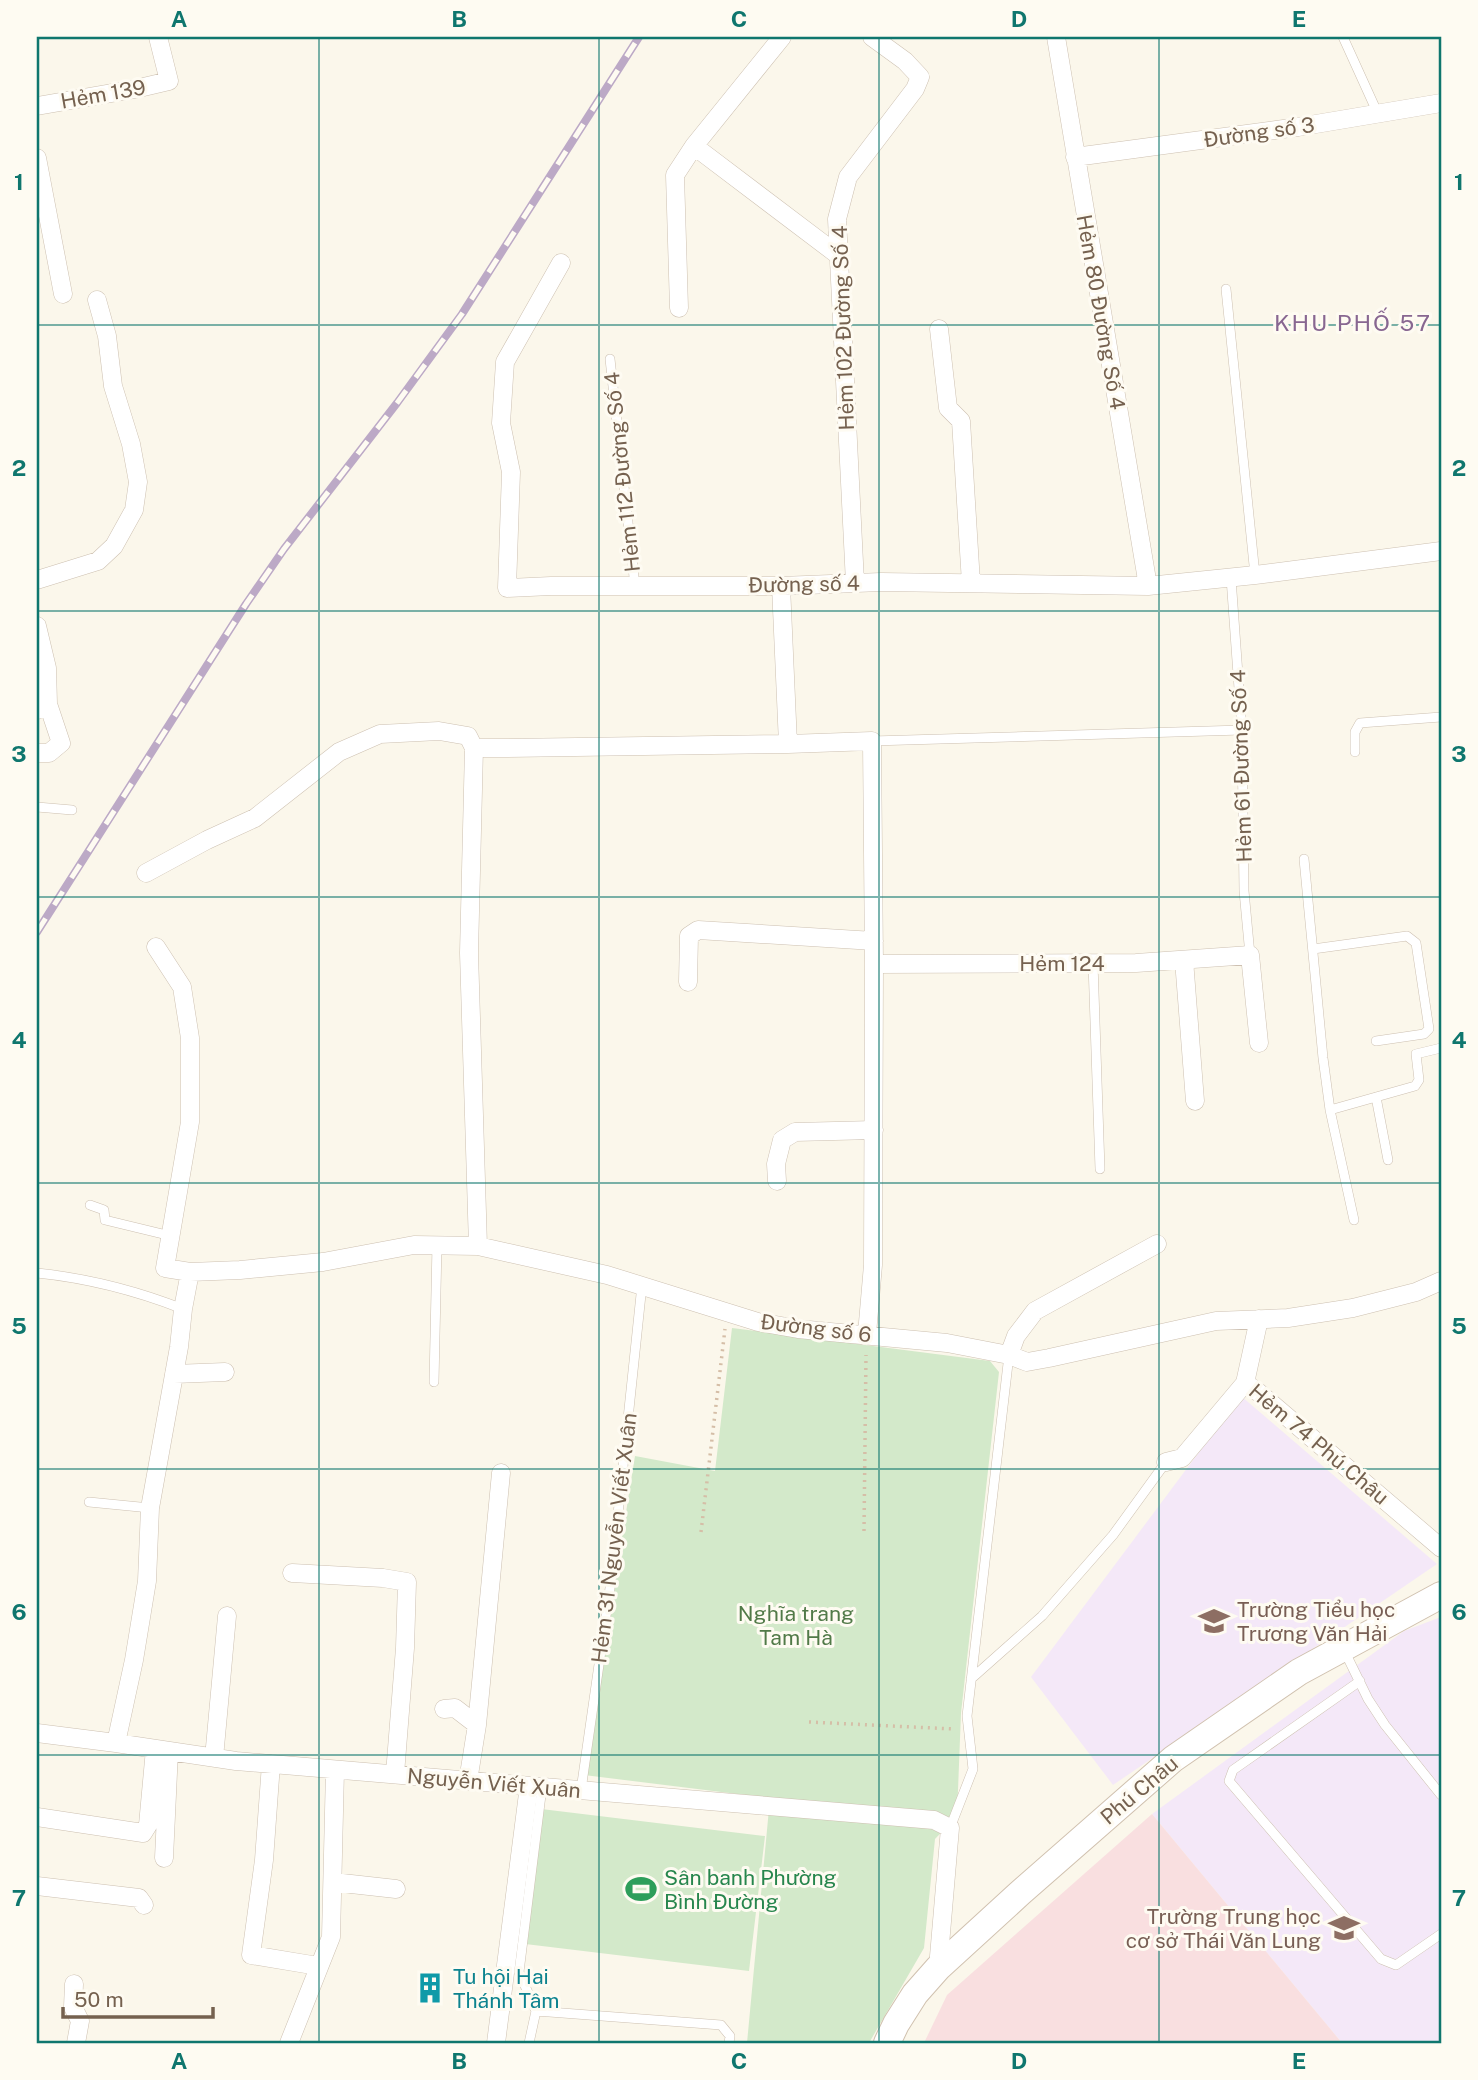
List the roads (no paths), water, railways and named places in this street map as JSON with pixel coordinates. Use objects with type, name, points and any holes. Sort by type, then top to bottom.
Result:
[{"type":"street","name":"Hẻm 139","points":[[37,106],[169,81],[158,37]]},
{"type":"street","points":[[679,309],[675,175],[694,146],[782,37]]},
{"type":"street","name":"Hẻm 102 Đường Số 4","points":[[855,583],[838,219],[848,177],[915,89],[920,77],[905,61],[872,37]]},
{"type":"street","name":"Hẻm 80 Đường Số 4","points":[[1056,37],[1148,586]]},
{"type":"street","name":"Đường số 3","points":[[1075,157],[1441,103]]},
{"type":"street","points":[[694,146],[838,254]]},
{"type":"street","points":[[37,158],[63,294]]},
{"type":"street","name":"Đường số 4","points":[[561,263],[505,362],[501,422],[511,472],[507,589],[551,586],[781,586],[855,583],[1148,586],[1441,551]]},
{"type":"street","points":[[37,580],[98,561],[114,545],[134,510],[138,482],[131,444],[113,386],[107,336],[97,300]]},
{"type":"street","points":[[939,330],[948,408],[961,421],[971,583]]},
{"type":"street","points":[[781,586],[788,744]]},
{"type":"street","points":[[37,626],[47,668],[43,707],[61,743],[49,753],[37,752]]},
{"type":"street","points":[[146,873],[255,818],[339,752],[380,734],[439,731],[468,736],[474,748],[470,953],[478,1246]]},
{"type":"street","points":[[474,748],[872,741],[873,1265],[867,1334]]},
{"type":"street","points":[[688,982],[689,936],[698,930],[874,941]]},
{"type":"street","points":[[116,1743],[147,1581],[150,1508],[190,1272],[165,1268],[190,1122],[190,1038],[182,988],[156,947]]},
{"type":"street","points":[[1250,955],[1259,1042]]},
{"type":"street","name":"Hẻm 124","points":[[874,964],[1093,963],[1250,955]]},
{"type":"street","points":[[1184,960],[1195,1101]]},
{"type":"street","points":[[777,1181],[776,1164],[782,1140],[795,1132],[874,1130]]},
{"type":"street","points":[[1009,1355],[1016,1336],[1035,1311],[1157,1244]]},
{"type":"street","name":"Đường số 6","points":[[190,1272],[323,1262],[414,1245],[478,1246],[521,1254],[642,1285],[758,1322],[798,1329],[947,1343],[1009,1355],[1027,1362],[1216,1321],[1288,1318],[1353,1308],[1416,1292],[1441,1281]]},
{"type":"street","name":"Hẻm 74 Phú Châu","points":[[1258,1319],[1245,1383],[1441,1548]]},
{"type":"street","points":[[174,1374],[225,1372]]},
{"type":"street","points":[[1166,1462],[1182,1458],[1245,1383]]},
{"type":"street","points":[[468,1781],[477,1726],[501,1473]]},
{"type":"street","points":[[292,1573],[383,1578],[407,1582],[395,1774]]},
{"type":"street","name":"Phú Châu","points":[[887,2043],[915,1994],[939,1968],[1173,1759],[1299,1672],[1441,1595]]},
{"type":"street","points":[[214,1758],[227,1616]]},
{"type":"street","points":[[444,1709],[455,1708],[477,1726]]},
{"type":"street","name":"Nguyễn Viết Xuân","points":[[37,1733],[271,1764],[934,1820],[950,1828]]},
{"type":"street","points":[[37,1817],[143,1833],[148,1825],[162,1750]]},
{"type":"street","points":[[162,1750],[164,1858]]},
{"type":"street","points":[[271,1764],[264,1860],[251,1955],[318,1966]]},
{"type":"street","points":[[289,2043],[331,1937],[335,1770]]},
{"type":"street","points":[[496,2043],[535,1786]]},
{"type":"street","points":[[939,1968],[950,1828]]},
{"type":"street","points":[[333,1881],[396,1889]]},
{"type":"street","points":[[37,1886],[139,1898],[144,1905]]},
{"type":"street","points":[[74,1984],[73,2007],[80,2021],[76,2043]]},
{"type":"lane","points":[[1343,37],[1378,114]]},
{"type":"lane","points":[[1226,289],[1255,575]]},
{"type":"lane","name":"Hẻm 112 Đường Số 4","points":[[610,359],[635,586]]},
{"type":"lane","name":"Hẻm 61 Đường Số 4","points":[[1231,578],[1242,730],[1244,891],[1250,955]]},
{"type":"lane","points":[[1355,752],[1356,732],[1360,723],[1441,717]]},
{"type":"lane","points":[[872,741],[1242,730]]},
{"type":"lane","points":[[37,807],[72,810]]},
{"type":"lane","points":[[1304,859],[1330,1110],[1354,1220]]},
{"type":"lane","points":[[1313,949],[1407,936],[1416,943],[1429,1029],[1424,1034],[1376,1041]]},
{"type":"lane","points":[[1093,963],[1100,1169]]},
{"type":"lane","points":[[1330,1110],[1415,1086],[1419,1080],[1416,1054],[1441,1048]]},
{"type":"lane","points":[[1376,1097],[1388,1160]]},
{"type":"lane","points":[[90,1205],[104,1210],[105,1220],[171,1236]]},
{"type":"lane","points":[[434,1382],[437,1245]]},
{"type":"lane","points":[[37,1273],[62,1276],[159,1299],[183,1309]]},
{"type":"lane","name":"Hẻm 31 Nguyễn Viết Xuân","points":[[581,1790],[611,1581],[642,1285]]},
{"type":"lane","points":[[950,1828],[973,1769],[967,1716],[1009,1355]]},
{"type":"lane","points":[[971,1679],[1042,1616],[1113,1535],[1166,1462]]},
{"type":"lane","points":[[89,1503],[150,1508]]},
{"type":"lane","points":[[1343,1648],[1385,1725],[1441,1795]]},
{"type":"lane","points":[[1360,1681],[1233,1770],[1229,1781],[1381,1959],[1395,1965],[1441,1934]]},
{"type":"lane","points":[[529,2043],[536,2011],[519,1972],[535,1786]]},
{"type":"lane","points":[[536,2011],[721,2025],[730,2036],[729,2043]]},
{"type":"railway","points":[[37,932],[246,604],[284,549],[462,314],[639,37]]},
{"type":"place","name":"Trường Tiểu học Trương Văn Hải","points":[[1214,1621]]},
{"type":"place","name":"Sân banh Phường Bình Đường","points":[[641,1889]]},
{"type":"place","name":"Trường Trung học cơ sở Thái Văn Lung","points":[[1344,1928]]},
{"type":"place","name":"Tu hội Hai Thánh Tâm","points":[[430,1988]]},
{"type":"district","name":"KHU PHỐ 57","points":[[1353,322]]},
{"type":"park label","name":"Nghĩa trang Tam Hà","points":[[796,1625]]}]
